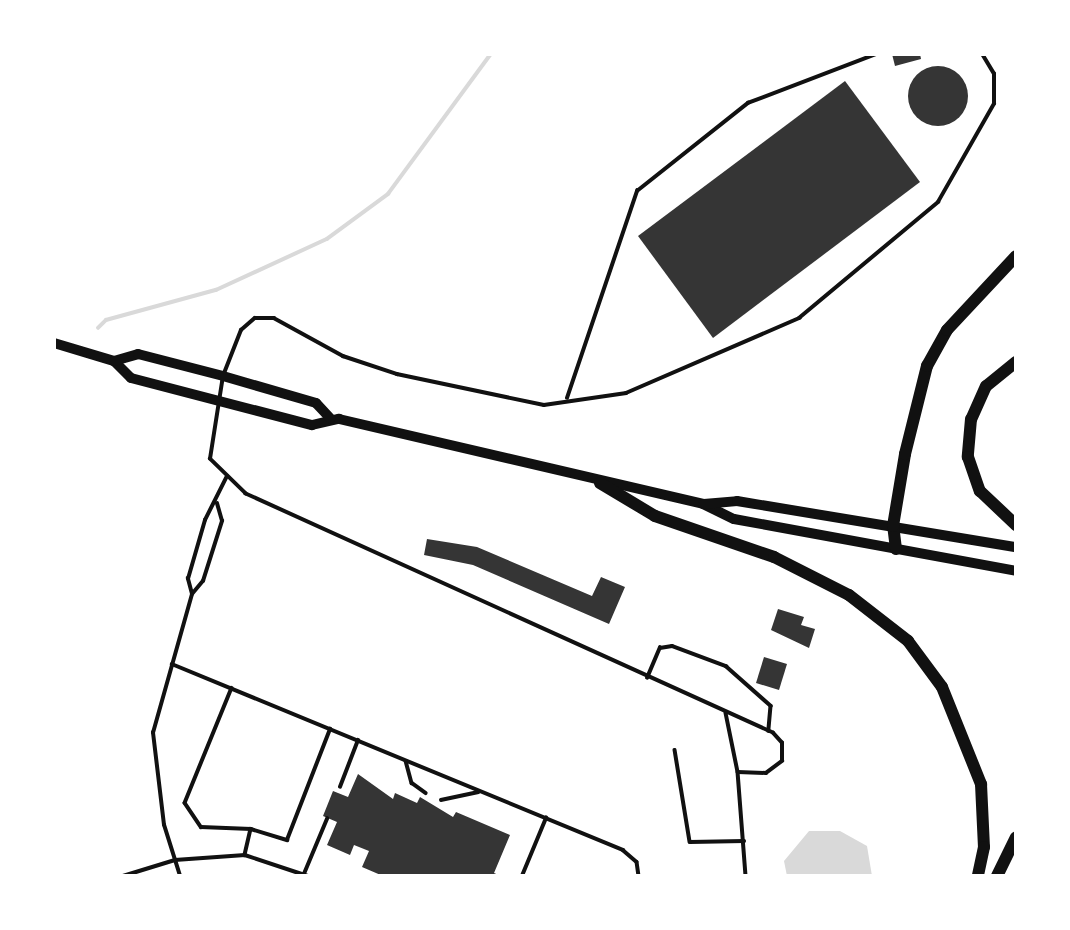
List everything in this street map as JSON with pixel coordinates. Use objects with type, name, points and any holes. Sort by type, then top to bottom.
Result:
[{"type":"highway","points":[[896,550],[892,527],[927,366],[947,330],[1016,256]]},
{"type":"highway","points":[[1016,362],[986,386],[971,419],[968,457],[979,491],[1016,525]]},
{"type":"highway","points":[[600,483],[655,516],[774,557],[849,595],[908,641],[942,687],[981,784],[984,847],[978,876]]},
{"type":"highway","points":[[997,876],[1016,837]]},
{"type":"main road","points":[[54,343],[114,360],[138,354],[316,403],[330,418],[600,483],[703,504],[734,519],[1016,571]]},
{"type":"main road","points":[[114,360],[131,378],[312,425],[330,418]]},
{"type":"main road","points":[[703,504],[737,501],[1016,547]]},
{"type":"lane","points":[[567,398],[637,191],[748,103],[876,54]]},
{"type":"lane","points":[[738,772],[766,773],[782,761],[782,743],[769,731],[289,517],[227,475],[210,459],[223,376],[241,330],[265,317],[343,356],[397,374],[544,405],[567,398],[626,393],[799,318],[869,265],[938,202],[990,110],[994,74],[982,54]]},
{"type":"lane","points":[[192,594],[188,579],[205,520],[218,504],[227,475]]},
{"type":"lane","points":[[180,876],[153,733],[192,594],[203,581],[222,521],[218,504]]},
{"type":"lane","points":[[647,678],[660,648],[672,646],[726,666],[771,706],[769,731]]},
{"type":"lane","points":[[172,664],[632,855],[639,876]]},
{"type":"lane","points":[[232,688],[186,803],[201,827],[251,829],[287,840],[330,729]]},
{"type":"lane","points":[[726,713],[738,772],[746,876]]},
{"type":"lane","points":[[340,787],[358,740]]},
{"type":"lane","points":[[675,750],[690,842],[744,841]]},
{"type":"lane","points":[[406,761],[412,783],[426,793]]},
{"type":"lane","points":[[441,800],[478,792]]},
{"type":"lane","points":[[522,876],[546,818]]},
{"type":"lane","points":[[123,876],[175,860],[245,855],[306,875],[327,819]]},
{"type":"lane","points":[[245,855],[251,829]]},
{"type":"shaded area","points":[[809,831],[840,831],[867,846],[872,876],[787,876],[784,861]]},
{"type":"building","points":[[892,54],[920,54],[921,59],[895,66]]},
{"type":"building","points":[[938,66],[955,71],[963,79],[968,96],[963,113],[955,121],[938,126],[921,121],[913,113],[908,96],[913,79],[921,71]]},
{"type":"building","points":[[845,81],[920,182],[713,338],[638,236]]},
{"type":"building","points":[[427,539],[477,547],[592,596],[601,577],[625,587],[609,624],[473,565],[424,555]]},
{"type":"building","points":[[778,609],[804,617],[801,625],[815,629],[809,648],[771,630]]},
{"type":"building","points":[[764,657],[787,664],[779,690],[756,683]]},
{"type":"building","points":[[358,774],[393,799],[395,793],[417,803],[420,797],[453,817],[456,812],[510,835],[494,873],[501,876],[383,876],[362,867],[369,851],[354,845],[350,855],[327,845],[337,822],[323,816],[333,791],[348,797]]},
{"type":"waterway","points":[[98,328],[106,320],[216,290],[327,239],[388,194],[491,54]]}]
